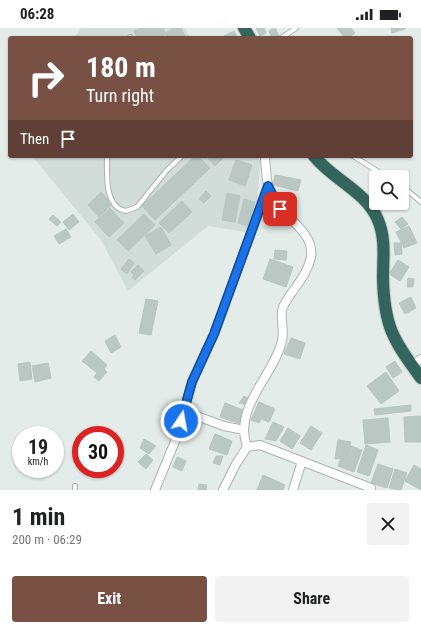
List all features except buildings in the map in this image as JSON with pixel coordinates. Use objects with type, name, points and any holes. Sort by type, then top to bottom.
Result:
[{"type":"highway","points":[[316,158],[361,196],[371,207],[378,220],[383,237],[384,292],[387,320],[392,335],[416,362],[421,378]]},
{"type":"street","points":[[223,490],[236,464],[247,447],[244,430],[247,411],[270,369],[282,340],[282,309],[301,280],[311,255],[309,241],[305,234],[280,209],[268,186],[265,158]]},
{"type":"street","points":[[155,490],[176,441],[192,382],[214,334],[268,186]]},
{"type":"street","points":[[183,411],[224,426],[244,430]]},
{"type":"street","points":[[247,447],[260,445],[373,489]]},
{"type":"street","points":[[292,490],[302,461]]},
{"type":"lane","points":[[284,36],[296,28]]},
{"type":"lane","points":[[108,158],[111,202],[116,208],[126,211],[136,207],[167,170],[180,158]]},
{"type":"lane","points":[[356,158],[376,170]]},
{"type":"lane","points":[[409,192],[421,202]]},
{"type":"shaded area","points":[[81,28],[185,28],[189,36],[75,36]]},
{"type":"shaded area","points":[[34,158],[261,158],[256,212],[246,232],[208,226],[128,291],[101,240]]},
{"type":"route","points":[[181,421],[187,395],[214,334],[268,186],[280,209]]}]
